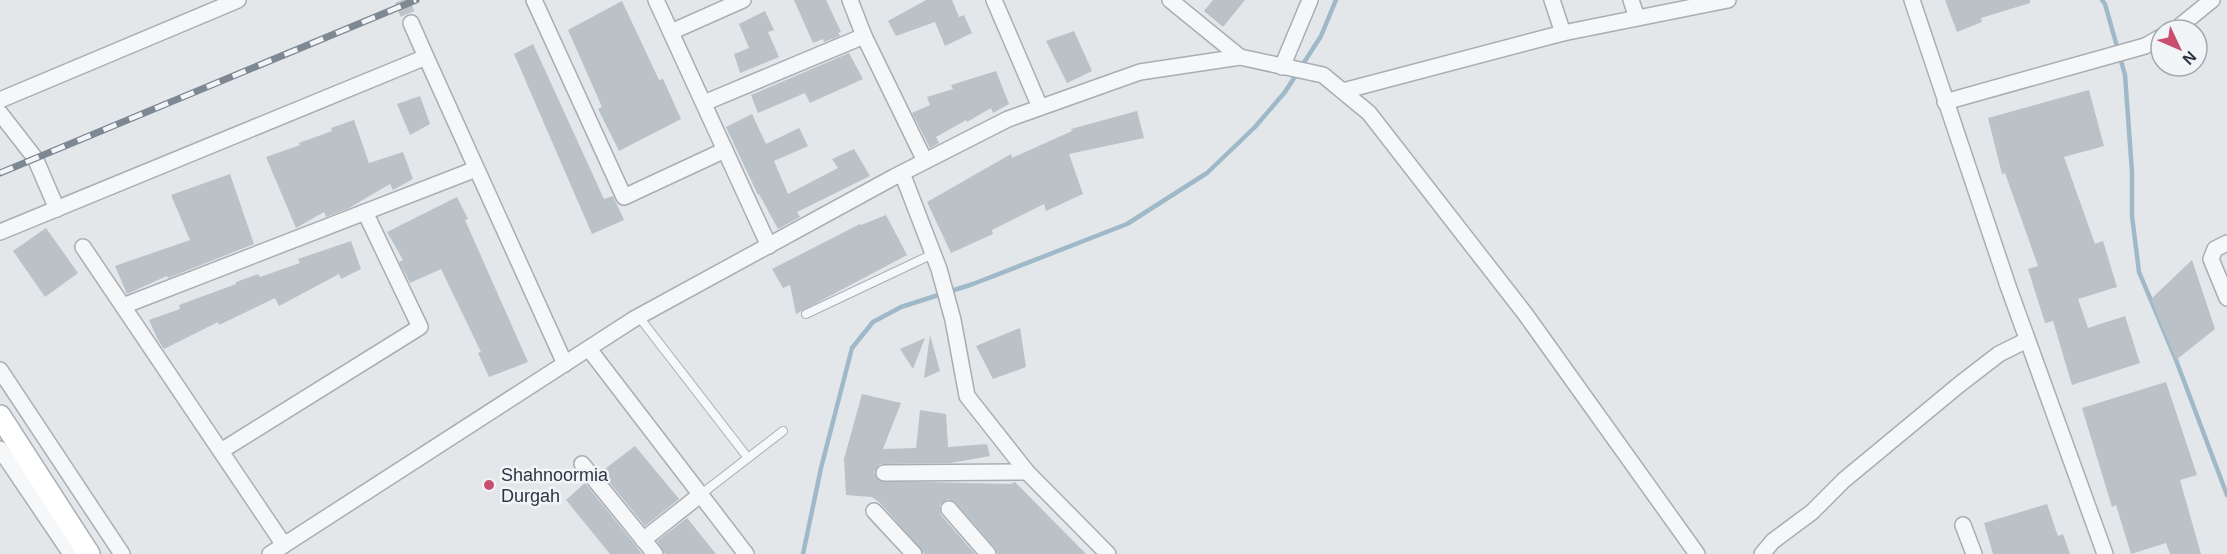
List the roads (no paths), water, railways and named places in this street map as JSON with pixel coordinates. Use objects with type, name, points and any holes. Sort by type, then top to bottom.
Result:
[{"type":"main road","points":[[0,416],[89,554]]},
{"type":"street","points":[[0,100],[238,0]]},
{"type":"street","points":[[534,0],[624,196],[724,150]]},
{"type":"street","points":[[656,0],[769,246]]},
{"type":"street","points":[[671,32],[743,0]]},
{"type":"street","points":[[850,0],[864,36],[925,161]]},
{"type":"street","points":[[994,0],[1040,107]]},
{"type":"street","points":[[1170,0],[1240,57]]},
{"type":"street","points":[[1285,68],[1310,0]]},
{"type":"street","points":[[1552,0],[1563,33]]},
{"type":"street","points":[[1631,0],[1637,18]]},
{"type":"street","points":[[1912,0],[2027,340],[2105,554]]},
{"type":"street","points":[[2190,18],[2212,0]]},
{"type":"street","points":[[1343,91],[1563,33],[1722,1]]},
{"type":"street","points":[[411,23],[565,364]]},
{"type":"street","points":[[704,103],[864,36]]},
{"type":"street","points":[[1945,102],[2149,44]]},
{"type":"street","points":[[0,232],[426,57]]},
{"type":"street","points":[[270,554],[639,317],[925,161],[1008,119],[1140,72],[1240,57],[1323,75],[1369,112],[1526,315],[1697,554]]},
{"type":"street","points":[[0,113],[35,158],[57,209]]},
{"type":"street","points":[[123,306],[477,169]]},
{"type":"street","points":[[902,173],[936,261],[953,320],[967,396],[1027,472],[1108,554]]},
{"type":"street","points":[[221,451],[420,327],[365,212]]},
{"type":"street","points":[[2227,243],[2215,249],[2211,260],[2227,298]]},
{"type":"street","points":[[83,247],[284,545]]},
{"type":"street","points":[[1762,554],[1773,541],[1812,512],[1844,480],[1960,384],[1999,354],[2027,340]]},
{"type":"street","points":[[589,349],[746,554]]},
{"type":"street","points":[[0,370],[122,554]]},
{"type":"street","points":[[0,449],[5,467],[71,554]]},
{"type":"street","points":[[582,464],[655,554]]},
{"type":"street","points":[[884,473],[1027,472]]},
{"type":"street","points":[[643,540],[700,495]]},
{"type":"street","points":[[949,509],[988,554]]},
{"type":"street","points":[[874,511],[914,554]]},
{"type":"street","points":[[1963,525],[1974,554]]},
{"type":"lane","points":[[806,314],[936,261]]},
{"type":"lane","points":[[639,317],[748,458]]},
{"type":"lane","points":[[700,495],[783,431]]},
{"type":"waterway","points":[[803,554],[821,468],[852,348],[873,322],[901,307],[973,284],[1127,224],[1207,173],[1255,127],[1285,92],[1321,36],[1336,0]]},
{"type":"waterway","points":[[2102,0],[2125,75],[2132,172],[2132,216],[2139,272],[2176,360],[2227,495]]},
{"type":"tunnel","points":[[402,0],[411,23]]},
{"type":"railway","points":[[0,173],[416,0]]},
{"type":"place","name":"Shahnoormia Durgah","points":[[489,485]]}]
